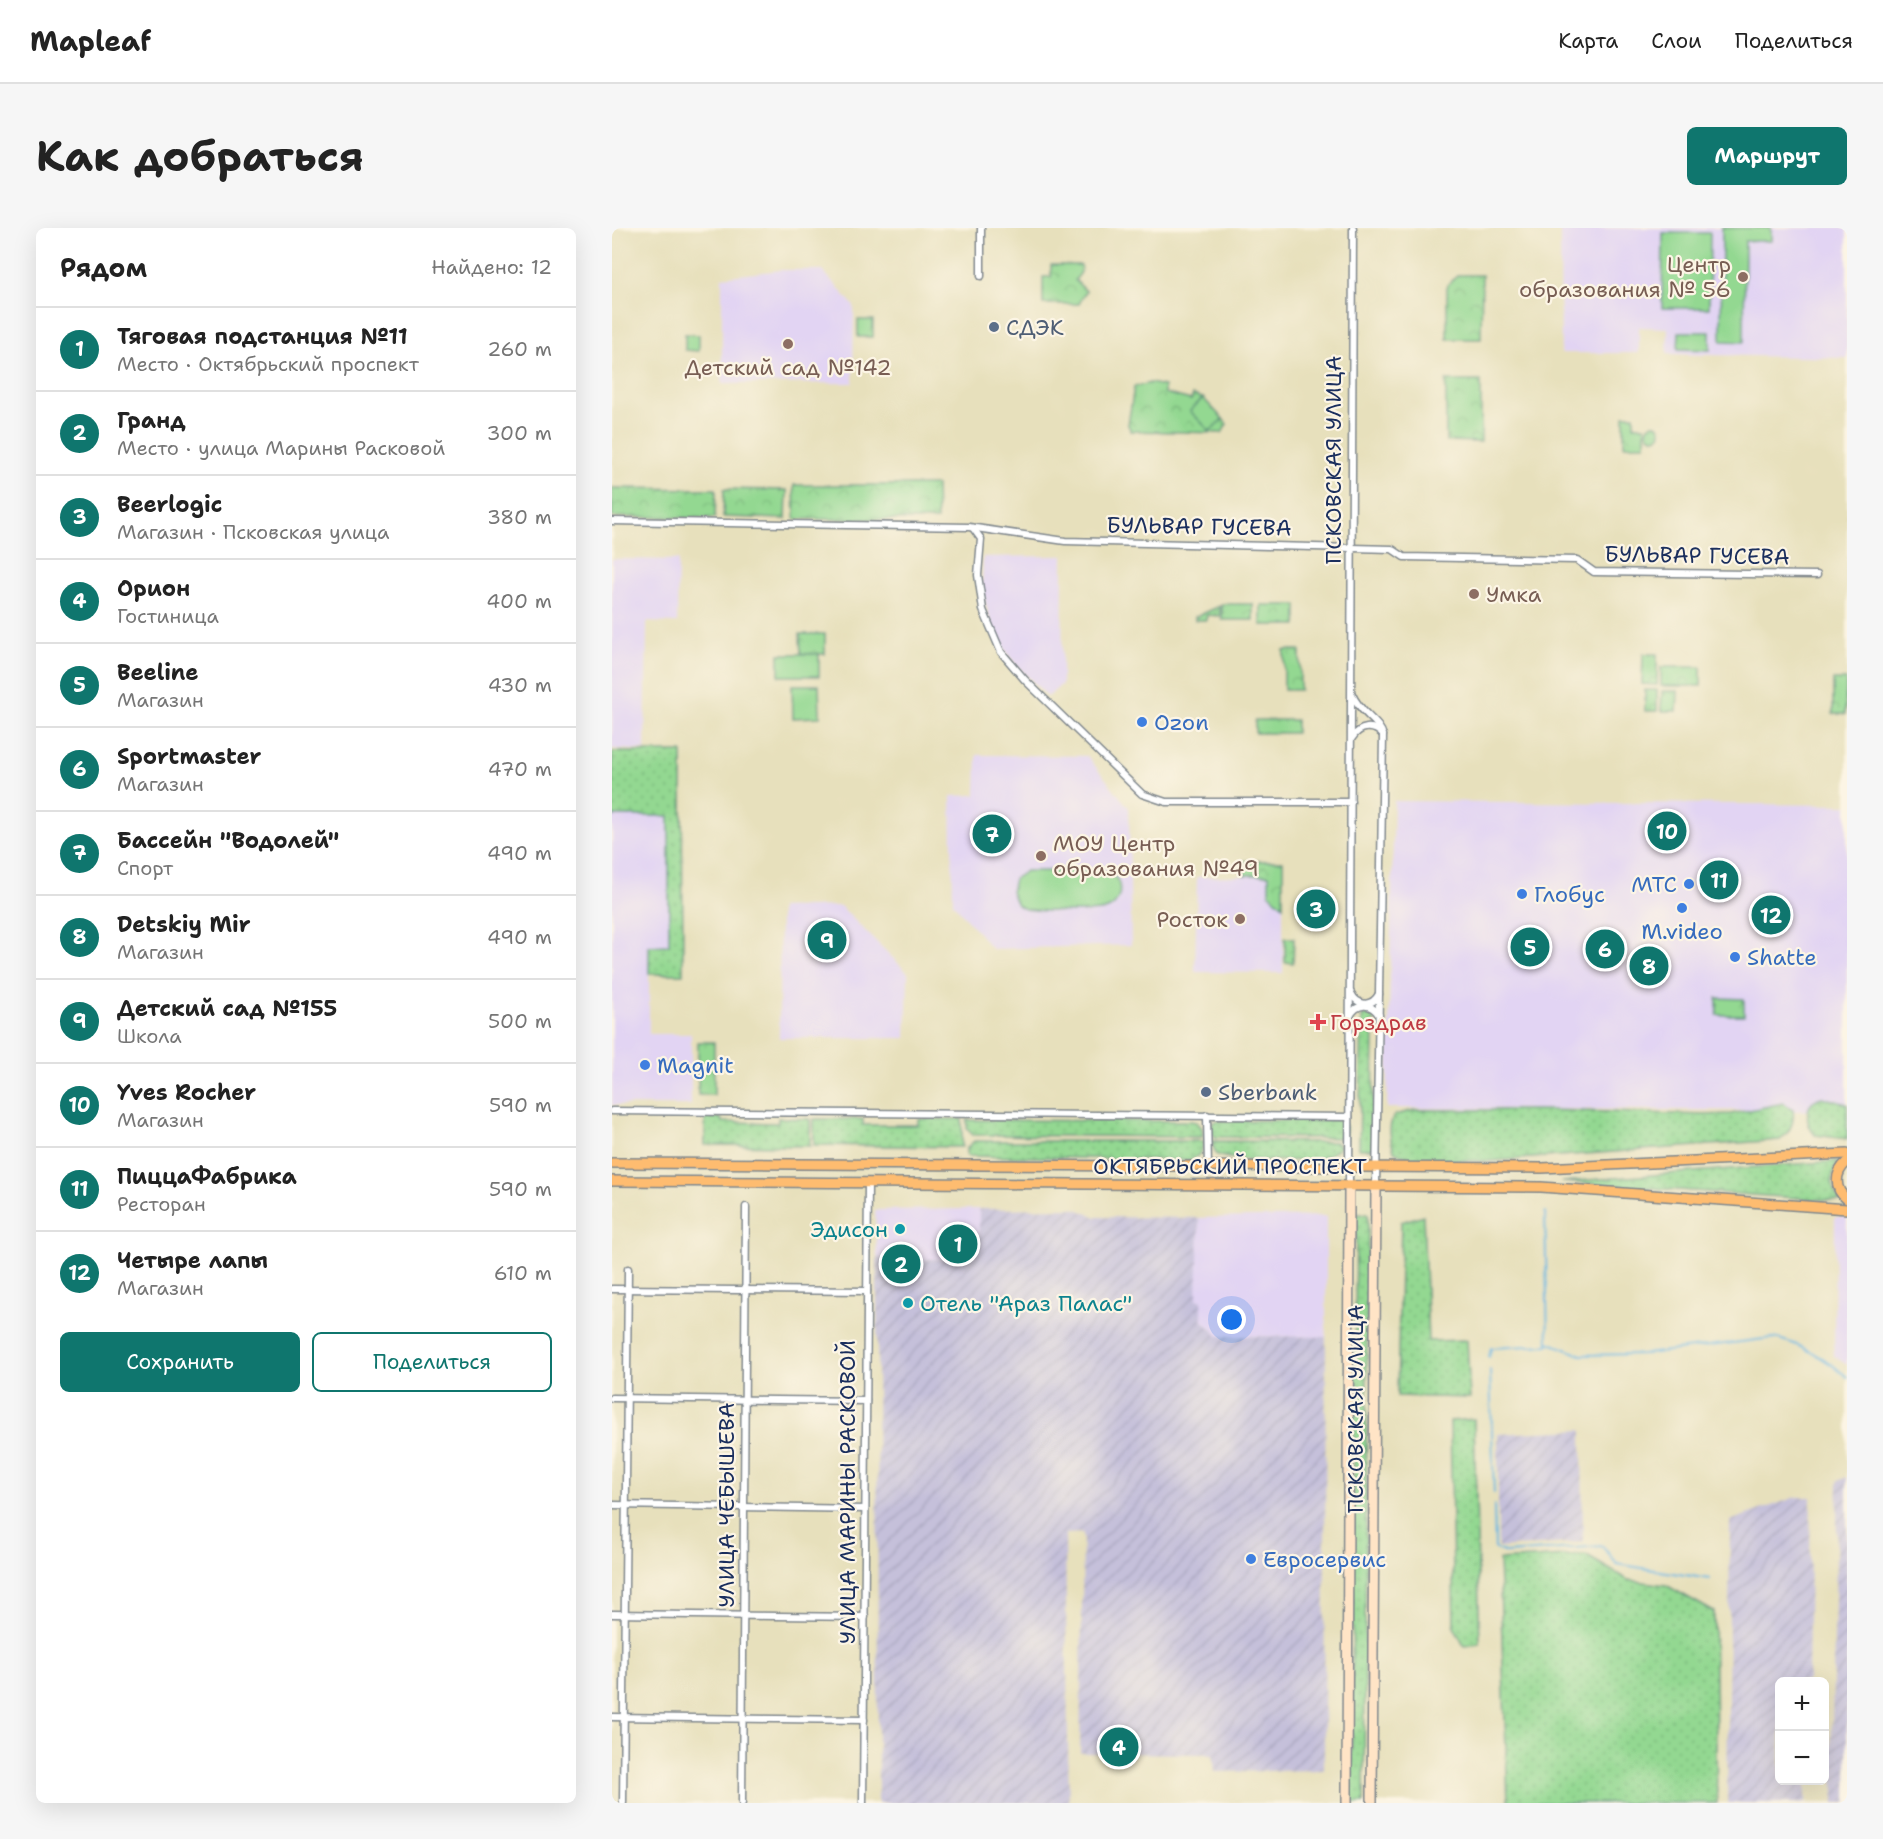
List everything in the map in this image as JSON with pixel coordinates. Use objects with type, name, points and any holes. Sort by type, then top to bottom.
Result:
[{"type":"main road","name":"ОКТЯБРЬСКИЙ ПРОСПЕКТ","points":[[612,1163],[1542,1168],[1847,1154]]},
{"type":"main road","points":[[1847,1162],[1839,1171],[1837,1181],[1839,1191],[1847,1199]]},
{"type":"main road","name":"ОКТЯБРЬСКИЙ ПРОСПЕКТ","points":[[612,1180],[1541,1187],[1847,1209]]},
{"type":"main road","name":"ПСКОВСКАЯ УЛИЦА","points":[[1347,1803],[1349,1186]]},
{"type":"main road","name":"ПСКОВСКАЯ УЛИЦА","points":[[1372,1803],[1376,1186]]},
{"type":"street","points":[[981,228],[981,276]]},
{"type":"street","name":"ПСКОВСКАЯ УЛИЦА","points":[[1349,1186],[1353,228]]},
{"type":"street","name":"БУЛЬВАР ГУСЕВА","points":[[612,521],[969,527],[1065,541],[1392,549],[1404,557],[1577,560],[1594,572],[1817,575]]},
{"type":"street","points":[[969,527],[980,537],[978,575],[980,600],[988,627],[1001,652],[1020,675],[1142,794],[1166,802],[1351,802]]},
{"type":"street","points":[[1352,692],[1362,712],[1379,725],[1383,736]]},
{"type":"street","points":[[1351,740],[1357,732],[1367,727],[1376,729],[1383,736]]},
{"type":"street","name":"ПСКОВСКАЯ УЛИЦА","points":[[1376,1186],[1383,736]]},
{"type":"street","points":[[1350,990],[1354,999],[1364,1004],[1373,1002],[1379,993]]},
{"type":"street","points":[[1350,1019],[1355,1009],[1363,1005],[1372,1007],[1379,1015]]},
{"type":"street","points":[[612,1111],[1349,1117]]},
{"type":"street","points":[[1208,1115],[1208,1167]]},
{"type":"street","name":"УЛИЦА МАРИНЫ РАСКОВОЙ","points":[[863,1803],[868,1182]]},
{"type":"street","name":"УЛИЦА ЧЕБЫШЕВА","points":[[742,1803],[746,1207]]},
{"type":"street","points":[[623,1803],[628,1269]]},
{"type":"street","points":[[612,1289],[867,1292]]},
{"type":"street","points":[[612,1398],[866,1401]]},
{"type":"street","points":[[612,1505],[865,1509]]},
{"type":"street","points":[[612,1614],[865,1617]]},
{"type":"street","points":[[612,1717],[864,1720]]},
{"type":"shaded area","name":"Центр образования № 56","points":[[1560,228],[1847,228],[1847,358],[1667,354],[1668,328],[1639,327],[1639,353],[1561,353]]},
{"type":"shaded area","name":"Детский сад №142","points":[[781,270],[822,270],[854,306],[853,383],[722,384],[722,277]]},
{"type":"shaded area","points":[[1063,556],[1062,684],[1048,697],[1016,665],[1000,643],[991,623],[982,590],[983,557]]},
{"type":"shaded area","points":[[612,559],[678,560],[677,623],[647,622],[645,750],[612,749]]},
{"type":"shaded area","name":"МОУ Центр образования №49","points":[[977,755],[1087,756],[1129,808],[1131,945],[992,949],[953,903],[951,796],[976,795]]},
{"type":"shaded area","points":[[1394,801],[1847,805],[1847,1111],[1387,1108]]},
{"type":"shaded area","points":[[612,816],[669,816],[669,946],[649,946],[649,1034],[691,1034],[691,1105],[612,1105]]},
{"type":"shaded area","name":"Росток","points":[[1269,875],[1269,893],[1283,906],[1283,973],[1195,972],[1197,877]]},
{"type":"shaded area","points":[[840,906],[908,973],[906,1038],[779,1038],[780,908]]},
{"type":"shaded area","points":[[1074,1208],[1096,1217],[1199,1218],[1197,1299],[1202,1301],[1202,1320],[1218,1336],[1326,1337],[1324,1770],[1215,1772],[1213,1754],[1080,1753],[1083,1533],[1065,1534],[1069,1803],[878,1803],[877,1258],[964,1260],[970,1256],[979,1234],[979,1209]]},
{"type":"shaded area","points":[[979,1209],[979,1234],[970,1256],[964,1260],[877,1258],[875,1210]]},
{"type":"shaded area","points":[[1326,1216],[1326,1337],[1218,1336],[1202,1320],[1202,1301],[1196,1299],[1199,1218]]},
{"type":"shaded area","points":[[1835,1217],[1847,1217],[1847,1365],[1834,1356]]},
{"type":"shaded area","points":[[1582,1430],[1583,1542],[1498,1548],[1498,1434]]},
{"type":"shaded area","points":[[1847,1477],[1847,1803],[1835,1803],[1831,1758],[1838,1481]]},
{"type":"shaded area","points":[[1796,1497],[1811,1497],[1808,1677],[1775,1677],[1775,1785],[1806,1785],[1806,1803],[1727,1803],[1730,1521]]},
{"type":"green space","points":[[1722,228],[1771,228],[1771,241],[1745,241],[1744,342],[1721,341]]},
{"type":"green space","points":[[1663,233],[1710,233],[1709,308],[1662,308]]},
{"type":"green space","points":[[1051,265],[1081,265],[1080,274],[1075,280],[1086,291],[1079,304],[1043,304],[1043,277],[1051,277]]},
{"type":"green space","points":[[1458,275],[1482,275],[1481,339],[1447,339],[1447,285]]},
{"type":"green space","points":[[858,320],[873,320],[873,337],[858,337]]},
{"type":"green space","points":[[1679,332],[1710,332],[1710,350],[1678,349]]},
{"type":"green space","points":[[685,334],[699,335],[699,351],[685,350]]},
{"type":"green space","points":[[1446,381],[1481,381],[1481,442],[1446,441]]},
{"type":"green space","points":[[1150,383],[1164,386],[1164,393],[1191,400],[1193,395],[1203,398],[1191,411],[1210,431],[1223,419],[1227,424],[1222,433],[1131,431],[1128,425],[1134,387]]},
{"type":"green space","points":[[1203,398],[1223,419],[1210,431],[1190,411]]},
{"type":"green space","points":[[1624,415],[1634,415],[1634,426],[1645,426],[1645,445],[1624,445]]},
{"type":"green space","points":[[1651,424],[1657,424],[1661,431],[1657,438],[1651,438],[1647,434],[1647,428]]},
{"type":"green space","points":[[794,485],[936,485],[937,520],[795,519]]},
{"type":"green space","points":[[612,488],[716,489],[715,518],[612,517]]},
{"type":"green space","points":[[724,489],[787,490],[786,519],[723,517]]},
{"type":"green space","points":[[1222,604],[1253,604],[1253,620],[1222,620]]},
{"type":"green space","points":[[1261,605],[1297,605],[1297,625],[1261,625]]},
{"type":"green space","points":[[1220,606],[1220,616],[1207,615],[1206,620],[1195,620],[1195,617]]},
{"type":"green space","points":[[800,634],[825,634],[825,654],[801,654]]},
{"type":"green space","points":[[1284,650],[1300,650],[1300,690],[1284,690]]},
{"type":"green space","points":[[779,654],[819,654],[819,676],[779,676]]},
{"type":"green space","points":[[1643,654],[1657,654],[1657,685],[1642,684]]},
{"type":"green space","points":[[1661,667],[1701,667],[1701,686],[1661,686]]},
{"type":"green space","points":[[1833,680],[1846,680],[1845,714],[1833,714]]},
{"type":"green space","points":[[792,685],[819,685],[820,717],[793,718]]},
{"type":"green space","points":[[1645,690],[1657,690],[1657,711],[1645,711]]},
{"type":"green space","points":[[1662,691],[1678,691],[1677,711],[1661,711]]},
{"type":"green space","points":[[1255,720],[1296,720],[1296,733],[1255,733]]},
{"type":"green space","points":[[612,752],[682,752],[683,974],[649,974],[649,946],[669,945],[669,816],[612,816]]},
{"type":"green space","points":[[1244,861],[1283,861],[1283,906],[1269,893],[1269,875],[1244,875]]},
{"type":"green space","points":[[1026,871],[1110,873],[1117,879],[1120,893],[1117,902],[1105,910],[1066,912],[1025,909],[1017,905],[1011,892],[1014,879]]},
{"type":"green space","points":[[1285,938],[1294,938],[1293,963],[1285,962]]},
{"type":"green space","points":[[1717,998],[1744,999],[1744,1015],[1717,1015]]},
{"type":"green space","points":[[1370,1010],[1374,1014],[1373,1149],[1359,1149],[1362,1017]]},
{"type":"green space","points":[[698,1042],[714,1042],[714,1095],[698,1095]]},
{"type":"green space","points":[[1822,1097],[1847,1104],[1847,1139],[1815,1135],[1811,1130],[1808,1119],[1809,1108],[1812,1103]]},
{"type":"green space","points":[[1783,1103],[1793,1109],[1793,1118],[1787,1134],[1780,1140],[1491,1161],[1410,1159],[1394,1151],[1390,1132],[1395,1115],[1415,1110],[1547,1110],[1704,1115],[1731,1114]]},
{"type":"green space","points":[[705,1117],[721,1118],[722,1122],[778,1123],[778,1118],[810,1119],[810,1146],[705,1145]]},
{"type":"green space","points":[[814,1119],[863,1119],[863,1125],[918,1125],[918,1119],[962,1119],[962,1147],[814,1145]]},
{"type":"green space","points":[[967,1120],[1190,1121],[1197,1122],[1202,1128],[1203,1137],[973,1135],[967,1129]]},
{"type":"green space","points":[[1215,1121],[1342,1121],[1346,1127],[1346,1138],[1216,1137],[1212,1134],[1212,1124]]},
{"type":"green space","points":[[974,1141],[1204,1141],[1200,1153],[1190,1160],[967,1156],[967,1148]]},
{"type":"green space","points":[[1211,1141],[1336,1142],[1340,1147],[1315,1159],[1249,1160],[1216,1154]]},
{"type":"green space","points":[[1838,1161],[1832,1182],[1834,1191],[1841,1201],[1562,1182]]},
{"type":"green space","points":[[1356,1214],[1368,1214],[1364,1803],[1351,1803]]},
{"type":"green space","points":[[1423,1215],[1428,1341],[1467,1340],[1470,1398],[1397,1396],[1401,1222]]},
{"type":"green space","points":[[1474,1419],[1480,1644],[1464,1646],[1454,1627],[1450,1421]]},
{"type":"green space","points":[[1585,1555],[1628,1580],[1666,1585],[1714,1612],[1717,1803],[1508,1803],[1499,1560]]},
{"type":"waterway","points":[[1489,1357],[1491,1348],[1548,1345],[1545,1212]]},
{"type":"waterway","points":[[1548,1342],[1581,1355],[1645,1354],[1772,1338],[1792,1343],[1812,1352],[1847,1377]]},
{"type":"waterway","points":[[1490,1370],[1494,1493]]},
{"type":"waterway","points":[[1494,1505],[1495,1549],[1507,1553],[1602,1546],[1617,1564],[1710,1579]]},
{"type":"place","name":"Центр образования № 56","points":[[1743,277]]},
{"type":"place","name":"СДЭК","points":[[994,327]]},
{"type":"place","name":"Детский сад №142","points":[[788,344]]},
{"type":"place","name":"Умка","points":[[1474,594]]},
{"type":"place","name":"Ozon","points":[[1142,722]]},
{"type":"place","name":"Yves Rocher","points":[[1667,831]]},
{"type":"place","name":"Бассейн \"Водолей\"","points":[[992,834]]},
{"type":"place","name":"МОУ Центр образования №49","points":[[1041,856]]},
{"type":"place","name":"ПиццаФабрика","points":[[1719,880]]},
{"type":"place","name":"МТС","points":[[1689,884]]},
{"type":"place","name":"Глобус","points":[[1522,894]]},
{"type":"place","name":"M.video","points":[[1682,908]]},
{"type":"place","name":"Beerlogic","points":[[1316,909]]},
{"type":"place","name":"Четыре лапы","points":[[1771,915]]},
{"type":"place","name":"Росток","points":[[1240,919]]},
{"type":"place","name":"Детский сад №155","points":[[827,940]]},
{"type":"place","name":"Beeline","points":[[1530,947]]},
{"type":"place","name":"Sportmaster","points":[[1605,949]]},
{"type":"place","name":"Shatte","points":[[1735,957]]},
{"type":"place","name":"Detskiy Mir","points":[[1649,966]]},
{"type":"place","name":"Горздрав","points":[[1318,1022]]},
{"type":"place","name":"Magnit","points":[[645,1065]]},
{"type":"place","name":"Sberbank","points":[[1206,1092]]},
{"type":"place","name":"Эдисон","points":[[900,1229]]},
{"type":"place","name":"Тяговая подстанция №11","points":[[958,1244]]},
{"type":"place","name":"Гранд","points":[[901,1264]]},
{"type":"place","name":"Отель \"Араз Палас\"","points":[[908,1303]]},
{"type":"place","name":"Евросервис","points":[[1251,1559]]},
{"type":"place","name":"Орион","points":[[1119,1747]]}]
